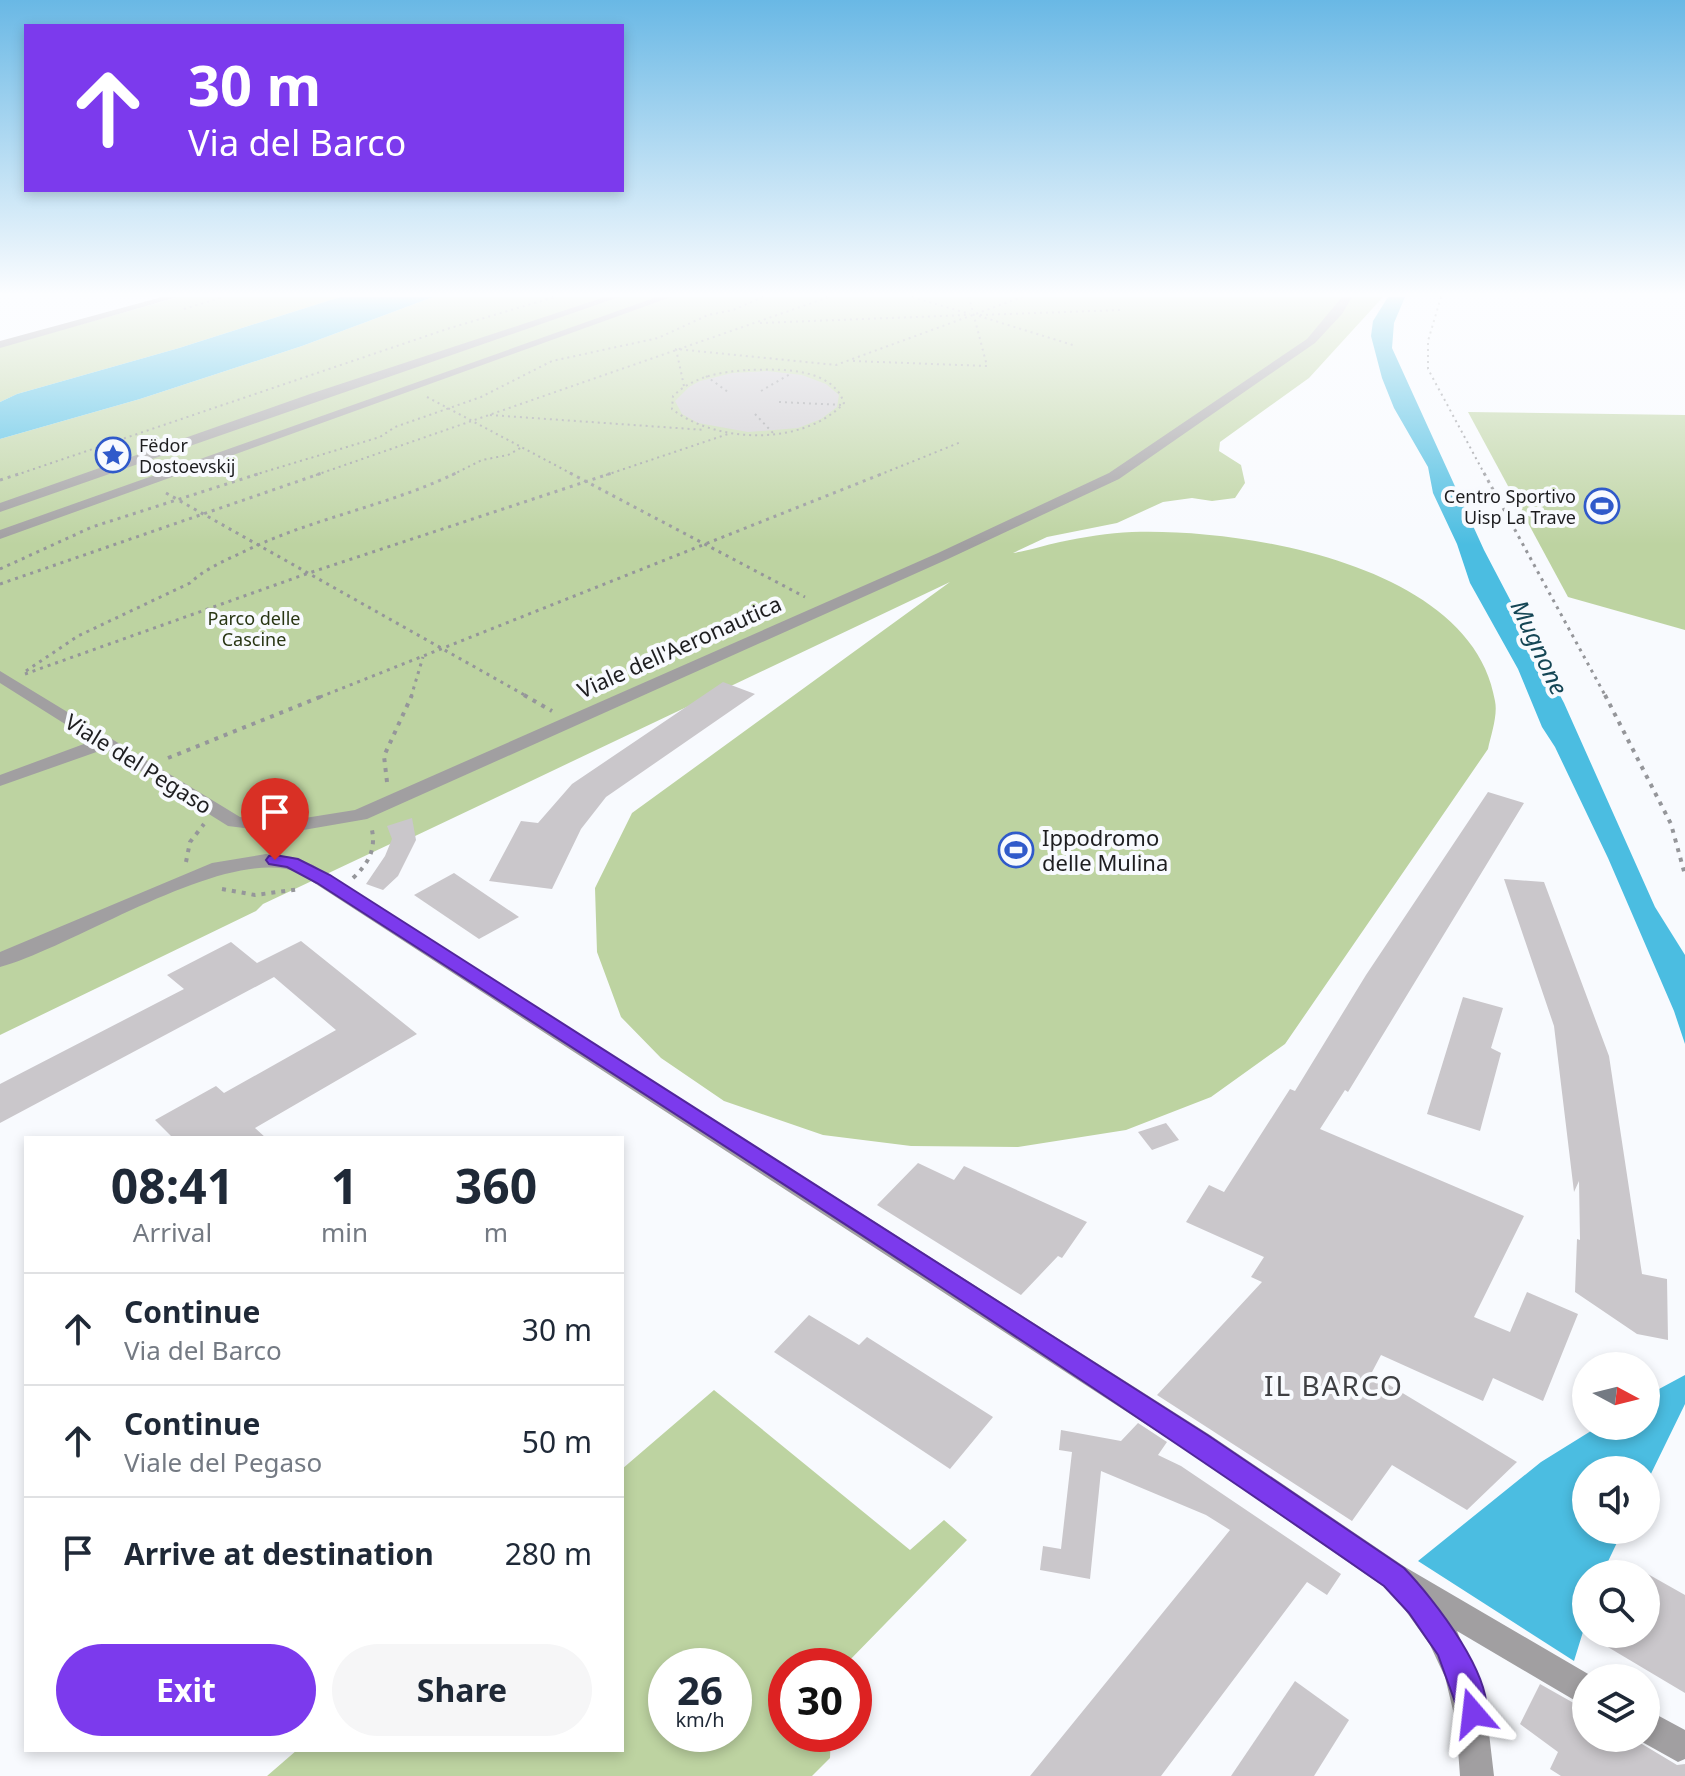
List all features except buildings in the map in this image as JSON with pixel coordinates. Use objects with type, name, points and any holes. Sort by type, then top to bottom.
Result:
[{"type":"street","points":[[0,508],[363,380]]},
{"type":"street","points":[[395,380],[410,388]]},
{"type":"street","points":[[0,535],[433,380]]},
{"type":"street","name":"Viale dell'Aeronautica","points":[[286,827],[360,815],[943,556],[1114,476],[1254,380]]},
{"type":"street","points":[[111,468],[149,484]]},
{"type":"street","name":"Viale del Pegaso","points":[[0,676],[235,822],[286,827]]},
{"type":"street","points":[[0,781],[106,742]]},
{"type":"street","points":[[275,860],[286,827]]},
{"type":"street","points":[[0,960],[219,867],[243,861],[292,863],[324,879],[1148,1410],[1398,1580],[1572,1683]]},
{"type":"street","points":[[1398,1580],[1439,1630],[1457,1660],[1473,1713],[1477,1776]]},
{"type":"street","points":[[1660,1734],[1678,1745]]},
{"type":"path","points":[[0,480],[297,380]]},
{"type":"path","points":[[0,569],[40,547],[133,510],[380,437],[395,427],[481,397],[515,380]]},
{"type":"path","points":[[0,584],[588,380]]},
{"type":"path","points":[[683,380],[684,386]]},
{"type":"path","points":[[697,380],[673,396],[672,409],[688,422],[731,433],[773,433],[824,421],[843,405],[844,397],[834,385],[818,380]]},
{"type":"path","points":[[711,380],[728,392]]},
{"type":"path","points":[[761,391],[780,380]]},
{"type":"path","points":[[1434,380],[1653,784],[1671,824],[1685,875]]},
{"type":"path","points":[[410,388],[814,602]]},
{"type":"path","points":[[779,402],[843,405]]},
{"type":"path","points":[[755,414],[773,433]]},
{"type":"path","points":[[488,415],[716,430]]},
{"type":"path","points":[[522,447],[508,455],[482,460],[419,491],[320,520],[257,545],[211,567],[190,583],[78,636],[21,675],[306,574],[731,433]]},
{"type":"path","points":[[145,767],[961,442]]},
{"type":"path","points":[[149,484],[554,712],[540,718]]},
{"type":"path","points":[[376,787],[387,782],[384,756],[418,682],[423,656]]},
{"type":"path","points":[[172,868],[186,862],[187,849],[194,834],[220,814],[265,802],[306,805]]},
{"type":"path","points":[[214,886],[240,894],[276,894],[307,887],[324,879]]},
{"type":"green space","points":[[0,380],[67,380],[17,394],[0,402]]},
{"type":"green space","name":"Parco delle Cascine","points":[[198,380],[1306,380],[1220,442],[1219,451],[1241,465],[1245,483],[1235,498],[1163,502],[1117,523],[1047,537],[1013,553],[1105,534],[1179,533],[1290,548],[1347,564],[1400,587],[1445,617],[1478,655],[1496,707],[1488,749],[1285,1044],[1211,1097],[1126,1130],[1018,1147],[911,1146],[823,1135],[724,1101],[661,1058],[621,1017],[597,952],[595,888],[632,813],[950,582],[413,837],[405,837],[263,904],[256,911],[0,1035],[0,439]]},
{"type":"green space","name":"Centro Sportivo Uisp La Trave","points":[[1468,412],[1685,415],[1685,630],[1568,597]]},
{"type":"green space","points":[[714,1390],[910,1550],[944,1520],[967,1540],[862,1648],[768,1648],[768,1752],[830,1752],[830,1758],[812,1776],[267,1776],[295,1752],[624,1752],[624,1467]]},
{"type":"water","points":[[67,380],[198,380],[0,439],[0,402]]},
{"type":"water","points":[[1383,380],[1407,380],[1484,550],[1564,703],[1655,907],[1685,955],[1685,1044],[1674,1011],[1608,858],[1555,747],[1542,727],[1518,669],[1470,583],[1457,544],[1433,493],[1428,467],[1394,408]]},
{"type":"water","points":[[1685,1375],[1685,1404],[1660,1456],[1572,1456],[1572,1544],[1616,1544],[1609,1560],[1572,1560],[1572,1648],[1578,1648],[1574,1661],[1418,1561],[1541,1462],[1576,1440],[1660,1440],[1660,1388]]},
{"type":"place","name":"Fëdor Dostoevskij","points":[[113,455]]},
{"type":"place","name":"Centro Sportivo Uisp La Trave","points":[[1602,506]]},
{"type":"place","name":"Ippodromo delle Mulina","points":[[1016,850]]},
{"type":"district","name":"IL BARCO","points":[[1334,1385]]},
{"type":"route","points":[[275,860],[292,863],[324,879],[764,1160],[1200,1444],[1394,1577],[1419,1604],[1449,1645],[1469,1694],[1473,1713]]},
{"type":"water label","name":"Mugnone","points":[[1540,647]]}]
